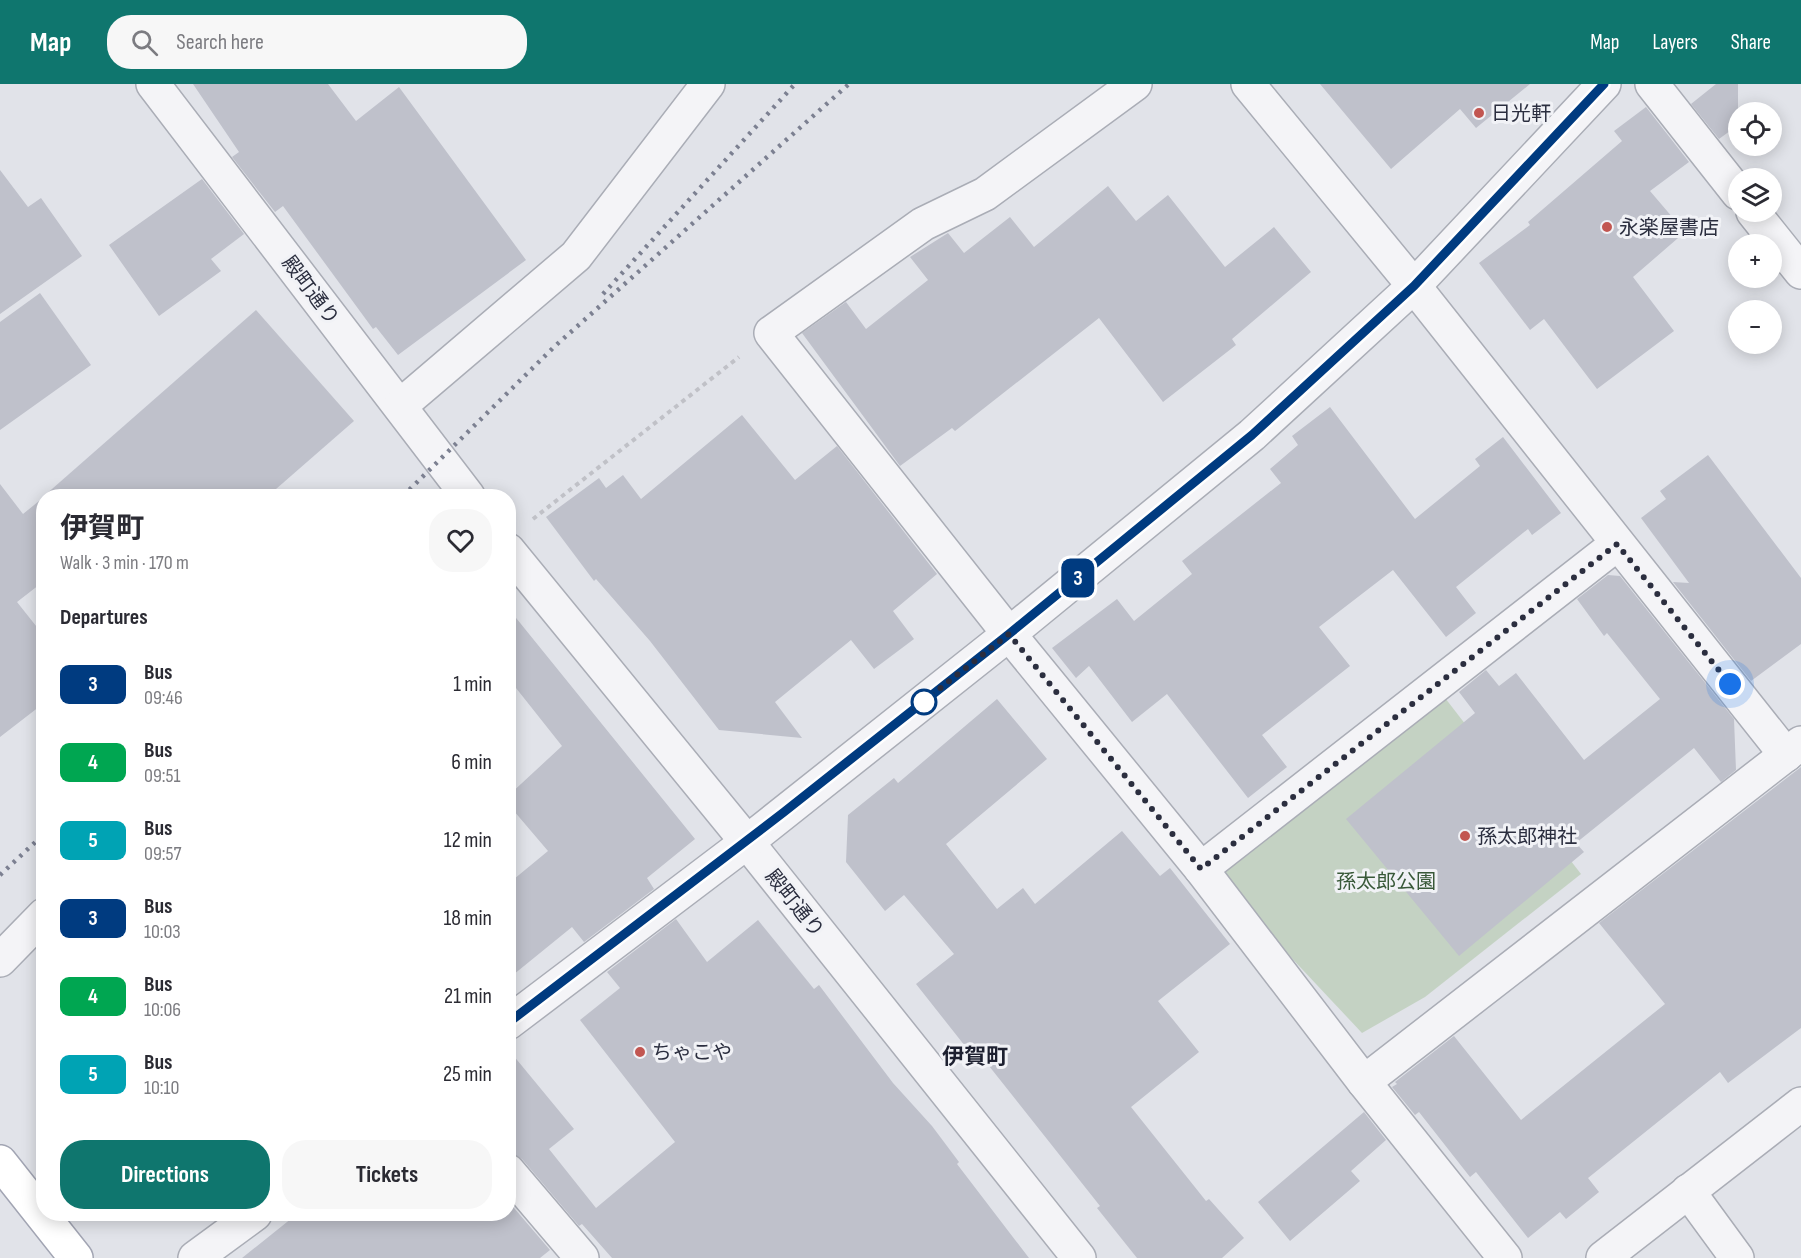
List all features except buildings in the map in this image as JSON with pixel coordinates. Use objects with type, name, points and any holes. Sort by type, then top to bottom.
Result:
[{"type":"main road","points":[[0,1162],[36,1207]]},
{"type":"main road","points":[[47,1221],[76,1258]]},
{"type":"street","name":"殿町通り","points":[[153,84],[463,489]]},
{"type":"street","points":[[400,406],[576,256],[708,84]]},
{"type":"street","points":[[1135,84],[985,194],[923,224],[771,333],[1009,634],[1201,869],[1364,1082],[1505,1258]]},
{"type":"street","points":[[1248,84],[1414,286],[1617,544],[1793,749],[1364,1082]]},
{"type":"street","points":[[516,1017],[747,842],[1009,634],[1252,435],[1414,286],[1604,84]]},
{"type":"street","points":[[1652,84],[1728,180]]},
{"type":"street","points":[[1761,222],[1801,272]]},
{"type":"street","points":[[1201,869],[1617,544]]},
{"type":"street","name":"殿町通り","points":[[516,560],[747,842],[1079,1258]]},
{"type":"street","points":[[0,960],[36,923]]},
{"type":"street","points":[[1603,1258],[1801,1104]]},
{"type":"street","points":[[516,1180],[582,1258]]},
{"type":"street","points":[[1688,1191],[1737,1258]]},
{"type":"street","points":[[195,1258],[245,1221]]},
{"type":"path","points":[[527,523],[771,333]]},
{"type":"green space","name":"孫太郎公園","points":[[1442,694],[1581,874],[1425,997],[1362,1033],[1210,871]]},
{"type":"railway","points":[[603,294],[795,84]]},
{"type":"railway","points":[[410,489],[554,347],[849,84]]},
{"type":"railway","points":[[0,875],[36,841]]},
{"type":"bus line","name":"3","points":[[516,1017],[747,842],[1009,634],[1252,435],[1414,286],[1604,84]]},
{"type":"place","name":"日光軒","points":[[1479,113]]},
{"type":"place","name":"永楽屋書店","points":[[1607,227]]},
{"type":"place","name":"孫太郎神社","points":[[1465,836]]},
{"type":"place","name":"ちゃこや","points":[[640,1052]]},
{"type":"district","name":"伊賀町","points":[[975,1056]]},
{"type":"route","points":[[924,702],[915,708],[1009,634],[1201,869],[1617,544],[1730,684]]}]
